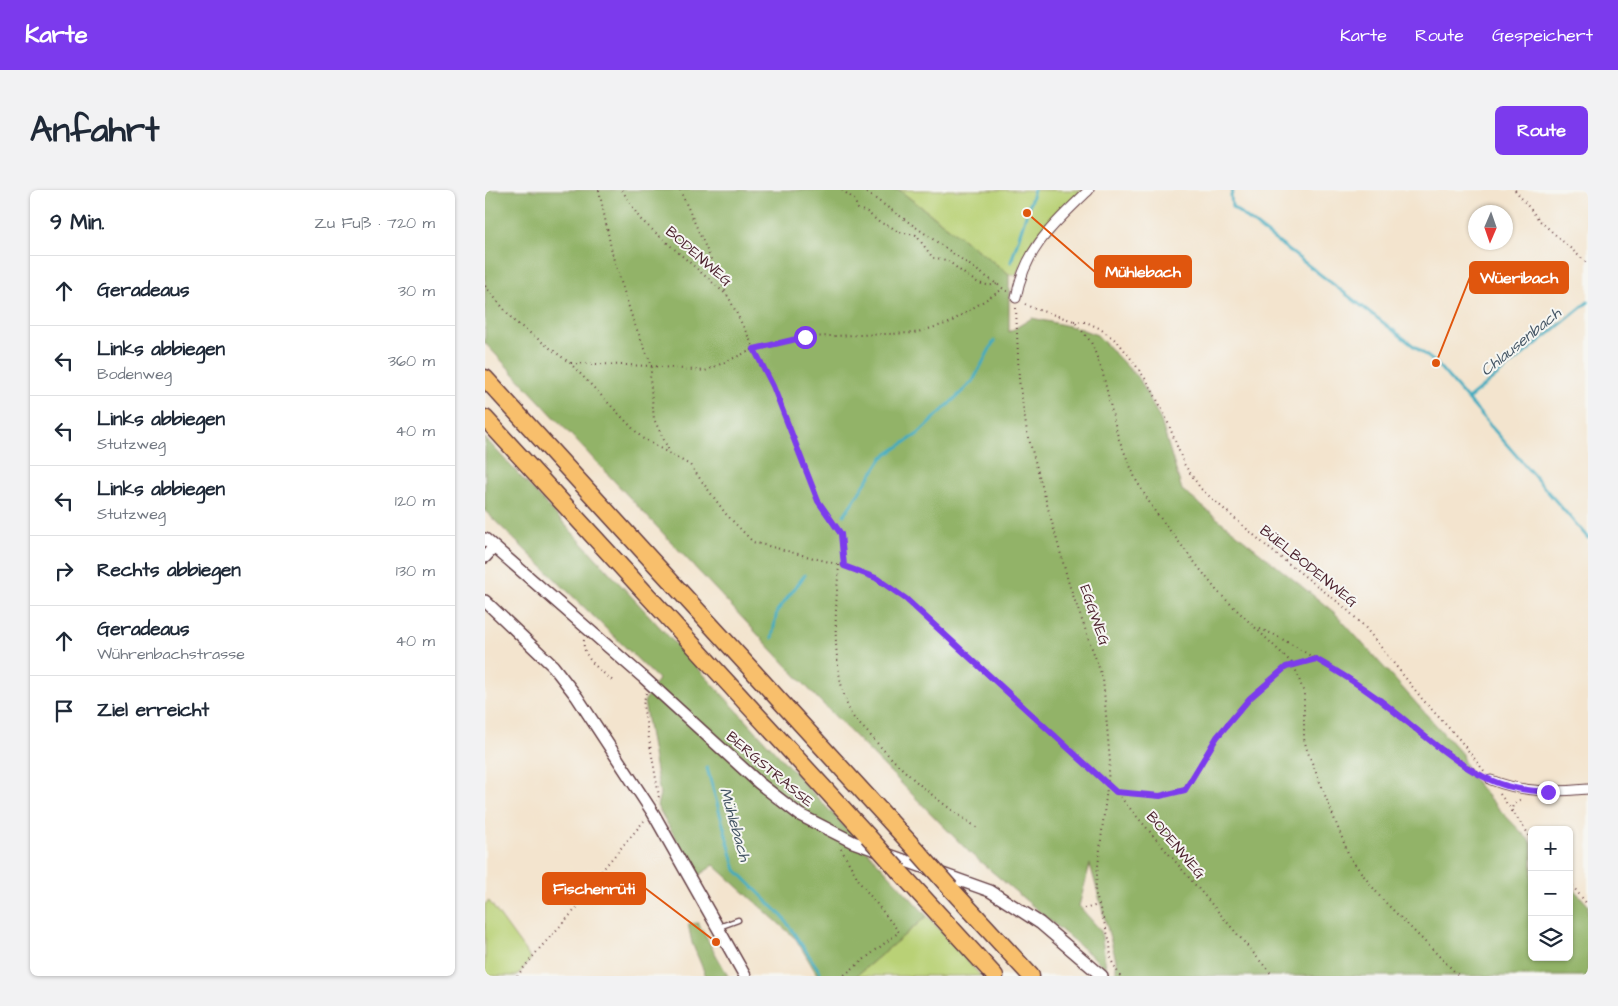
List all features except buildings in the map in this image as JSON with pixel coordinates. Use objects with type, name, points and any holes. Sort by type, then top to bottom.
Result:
[{"type":"highway","points":[[485,378],[1031,976]]},
{"type":"highway","points":[[485,418],[995,976]]},
{"type":"street","points":[[1016,298],[1023,271],[1039,242],[1089,190]]},
{"type":"street","name":"BERGSTRASSE","points":[[485,557],[489,543],[651,684],[781,802],[799,815],[836,835],[990,891],[1016,905],[1040,923],[1102,976]]},
{"type":"street","points":[[485,601],[519,631],[559,674],[577,697],[653,813],[745,976]]},
{"type":"street","points":[[1491,780],[1505,786],[1537,791],[1588,789]]},
{"type":"lane","points":[[719,927],[738,920]]},
{"type":"path","points":[[599,190],[613,257],[633,320],[651,366],[650,378],[654,419],[670,454]]},
{"type":"path","name":"BODENWEG","points":[[622,190],[640,219],[728,296],[773,386],[818,501],[841,534],[844,566],[876,578],[906,599],[1116,792],[1273,976]]},
{"type":"path","points":[[680,190],[728,296]]},
{"type":"path","points":[[842,190],[854,199],[858,208],[867,212],[880,223],[891,226],[898,232],[916,235],[933,258],[947,260],[956,270],[977,282],[990,287],[997,284]]},
{"type":"path","points":[[570,363],[651,366],[705,371],[754,349],[805,337],[914,333],[949,323],[1003,289],[863,190]]},
{"type":"path","points":[[1515,190],[1540,221],[1588,264]]},
{"type":"path","points":[[485,286],[514,320],[570,363],[642,438],[690,465],[726,514],[753,542],[844,566]]},
{"type":"path","name":"BÜELBODENWEG","points":[[1016,298],[1032,308],[1074,322],[1086,322],[1099,328],[1118,342],[1149,384],[1165,415],[1184,464],[1201,489],[1271,550],[1343,606],[1363,626],[1491,780],[1511,812],[1528,834]]},
{"type":"path","name":"EGGWEG","points":[[1017,319],[1019,380],[1027,432],[1069,584],[1103,679],[1110,762],[1096,874],[1098,905],[1110,942],[1111,960],[1121,976]]},
{"type":"path","points":[[1074,322],[1091,342],[1097,353],[1118,437],[1137,480],[1154,510],[1217,591],[1258,628],[1293,665],[1304,693],[1305,744],[1350,858],[1381,898],[1459,976]]},
{"type":"path","points":[[839,565],[835,611],[838,659],[851,714],[898,768],[942,804],[979,829]]},
{"type":"path","points":[[1258,628],[1275,635],[1349,678],[1379,699],[1417,732],[1491,780]]},
{"type":"path","points":[[591,631],[583,641],[583,648],[589,659],[614,682]]},
{"type":"path","points":[[1116,792],[1160,796],[1185,790],[1217,737],[1245,704],[1286,667],[1316,659]]},
{"type":"path","points":[[517,976],[584,900],[604,868],[653,813],[659,796],[643,705],[644,696],[651,684]]},
{"type":"path","points":[[836,835],[843,855],[861,884],[899,932],[843,976]]},
{"type":"path","points":[[1573,887],[1588,905]]},
{"type":"path","points":[[1084,909],[1098,905]]},
{"type":"green space","points":[[485,190],[899,190],[1009,274],[1009,332],[1032,318],[1078,328],[1097,335],[1140,380],[1161,421],[1182,490],[1335,613],[1462,754],[1471,775],[1481,788],[1528,839],[1528,961],[1573,961],[1573,888],[1588,905],[1588,976],[1116,976],[1116,960],[1090,864],[1079,906],[1101,931],[1106,968],[970,853],[820,701],[485,343]]},
{"type":"green space","points":[[899,190],[1082,190],[1033,239],[1016,275],[1009,274]]},
{"type":"green space","points":[[485,438],[927,916],[856,976],[818,976],[796,939],[714,865],[698,876],[657,806],[660,794],[644,702],[658,679],[485,511]]},
{"type":"green space","points":[[489,901],[531,959],[517,976],[485,976],[485,904]]},
{"type":"green space","points":[[927,916],[981,976],[856,976]]},
{"type":"green space","points":[[698,923],[728,976],[706,976],[692,943],[688,924]]},
{"type":"waterway","name":"Mühlebach","points":[[1011,262],[1034,190]]},
{"type":"waterway","points":[[1233,190],[1231,196],[1232,207],[1436,363],[1588,538]]},
{"type":"waterway","name":"Chlausenbach","points":[[1468,399],[1588,302]]},
{"type":"waterway","name":"Mühlebach","points":[[844,515],[883,457],[918,434],[973,381],[994,341]]},
{"type":"waterway","name":"Mühlebach","points":[[772,638],[777,611],[805,575]]},
{"type":"waterway","name":"Mühlebach","points":[[707,768],[736,870],[783,917],[820,972],[819,976]]},
{"type":"place","name":"Mühlebach","points":[[1027,213]]},
{"type":"place","name":"Wüeribach","points":[[1436,363]]},
{"type":"place","name":"Fischenrüti","points":[[716,942]]},
{"type":"route","points":[[805,337],[754,349],[773,386],[818,501],[823,511],[841,534],[844,566],[876,578],[906,599],[1116,792],[1160,796],[1185,790],[1217,737],[1250,698],[1286,667],[1316,659],[1349,678],[1379,699],[1417,732],[1491,780],[1505,786],[1548,792]]}]
